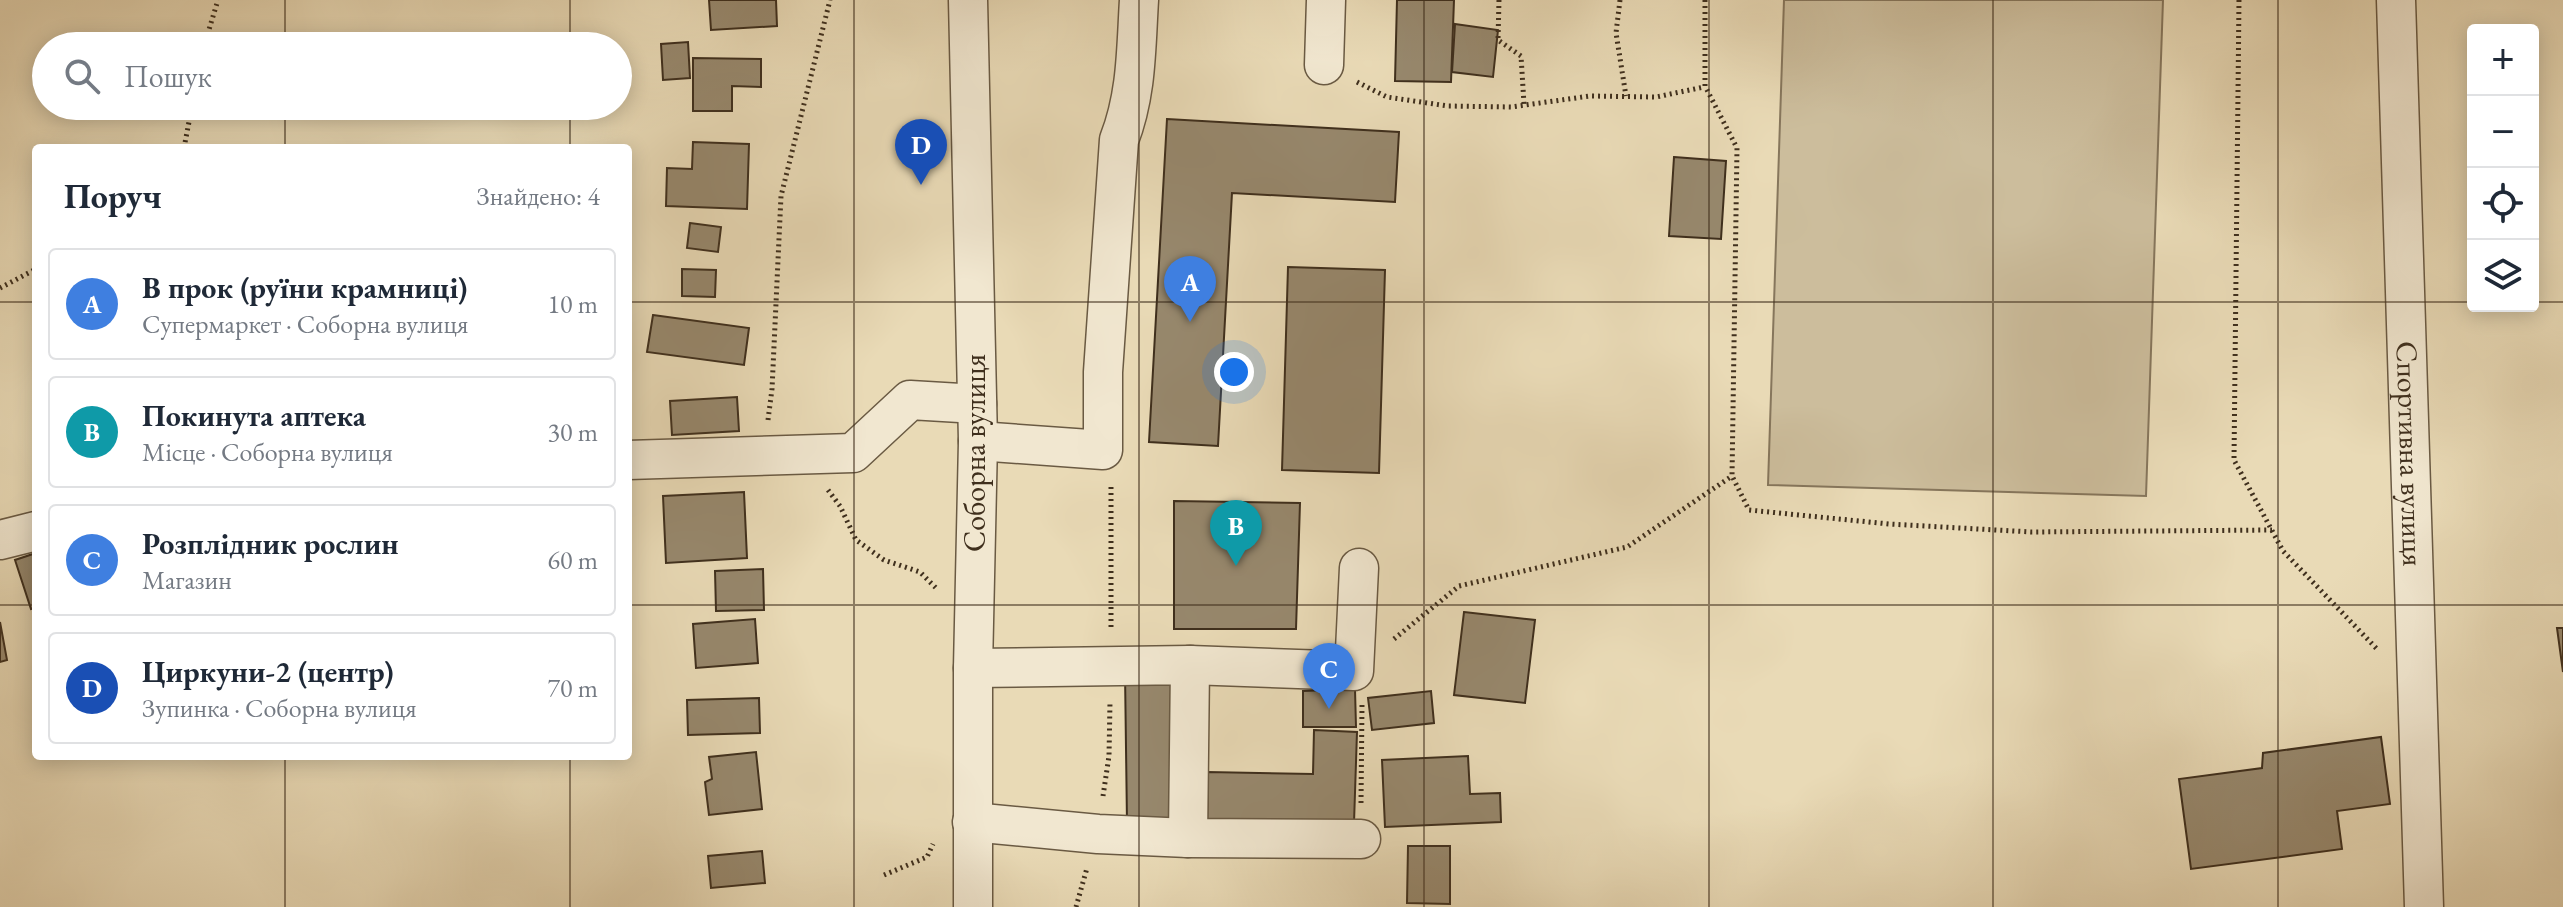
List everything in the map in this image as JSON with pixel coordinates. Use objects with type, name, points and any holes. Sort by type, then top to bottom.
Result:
[{"type":"street","name":"Соборна вулиця","points":[[968,0],[978,441],[973,668],[955,828],[973,907]]},
{"type":"street","points":[[978,441],[1103,450],[1103,372],[1119,140],[1128,116],[1136,72],[1139,0]]},
{"type":"street","points":[[1324,65],[1326,0]]},
{"type":"street","name":"Спортивна вулиця","points":[[2396,0],[2424,907]]},
{"type":"street","points":[[632,460],[853,453],[910,400],[977,404]]},
{"type":"street","points":[[0,540],[32,532]]},
{"type":"street","points":[[973,668],[1190,665],[1354,671],[1359,568]]},
{"type":"street","points":[[1188,838],[1190,665]]},
{"type":"street","points":[[955,828],[1188,838],[1361,839]]},
{"type":"path","points":[[208,32],[218,0]]},
{"type":"path","points":[[763,454],[772,389],[781,196],[830,0]]},
{"type":"path","points":[[1499,0],[1498,40],[1521,56],[1524,104]]},
{"type":"path","points":[[1620,0],[1616,33],[1626,96]]},
{"type":"path","points":[[1705,0],[1705,86],[1737,148],[1732,476],[1749,510],[2032,532],[2272,530]]},
{"type":"path","points":[[2239,0],[2234,460],[2283,551],[2418,691]]},
{"type":"path","points":[[1324,65],[1387,97],[1448,106],[1524,104],[1590,96],[1656,97],[1705,86]]},
{"type":"path","points":[[185,144],[189,120]]},
{"type":"path","points":[[0,288],[32,271]]},
{"type":"path","points":[[1361,839],[1362,692],[1354,671],[1459,586],[1627,547],[1732,476]]},
{"type":"path","points":[[820,480],[840,506],[856,540],[884,560],[920,572],[941,594]]},
{"type":"path","points":[[884,875],[927,857],[955,828]]},
{"type":"shaded area","points":[[1784,0],[2163,0],[2146,496],[1768,485]]},
{"type":"building","points":[[709,0],[776,0],[777,26],[711,30]]},
{"type":"building","points":[[1397,0],[1454,0],[1451,82],[1395,81]]},
{"type":"building","points":[[1455,24],[1498,30],[1493,77],[1452,72]]},
{"type":"building","points":[[688,42],[690,78],[663,80],[661,44]]},
{"type":"building","points":[[693,58],[761,59],[761,87],[732,86],[732,111],[693,111]]},
{"type":"building","points":[[1167,119],[1399,132],[1395,202],[1232,193],[1218,446],[1149,442]]},
{"type":"building","points":[[693,142],[749,144],[747,209],[666,206],[667,168],[692,169]]},
{"type":"building","points":[[1674,157],[1726,161],[1721,239],[1669,236]]},
{"type":"building","points":[[690,223],[721,227],[718,252],[687,248]]},
{"type":"building","points":[[1288,267],[1385,270],[1379,473],[1282,470]]},
{"type":"building","points":[[682,269],[716,270],[715,297],[682,296]]},
{"type":"building","points":[[653,315],[749,328],[744,365],[647,352]]},
{"type":"building","points":[[737,397],[739,431],[672,435],[670,401]]},
{"type":"building","points":[[744,492],[747,558],[666,563],[663,496]]},
{"type":"building","points":[[1174,501],[1300,503],[1296,629],[1174,629]]},
{"type":"building","points":[[32,554],[32,609],[31,609],[15,560]]},
{"type":"building","points":[[763,569],[764,610],[716,611],[715,571]]},
{"type":"building","points":[[1464,612],[1535,620],[1525,703],[1454,695]]},
{"type":"building","points":[[755,619],[758,663],[696,668],[693,624]]},
{"type":"building","points":[[0,622],[7,660],[0,662]]},
{"type":"building","points":[[2557,628],[2563,628],[2563,672]]},
{"type":"building","points":[[1125,672],[1177,675],[1177,826],[1127,823]]},
{"type":"building","points":[[1355,689],[1356,727],[1303,727],[1303,691]]},
{"type":"building","points":[[1431,691],[1434,723],[1372,730],[1368,698]]},
{"type":"building","points":[[759,698],[760,733],[688,735],[687,700]]},
{"type":"building","points":[[1314,730],[1357,732],[1354,823],[1207,823],[1208,772],[1313,774]]},
{"type":"building","points":[[2381,737],[2390,804],[2337,811],[2342,849],[2191,869],[2179,779],[2262,768],[2263,753]]},
{"type":"building","points":[[756,752],[762,809],[709,815],[705,782],[712,779],[709,757]]},
{"type":"building","points":[[1468,756],[1470,794],[1500,793],[1501,822],[1385,827],[1382,760]]},
{"type":"building","points":[[1408,846],[1450,846],[1450,904],[1407,903]]},
{"type":"building","points":[[762,851],[765,883],[711,888],[708,856]]},
{"type":"place","name":"Циркуни-2 (центр)","points":[[921,185]]},
{"type":"place","name":"В прок (руїни крамниці)","points":[[1190,322]]},
{"type":"place","name":"Покинута аптека","points":[[1236,566]]},
{"type":"place","name":"Розплідник рослин","points":[[1329,709]]}]
